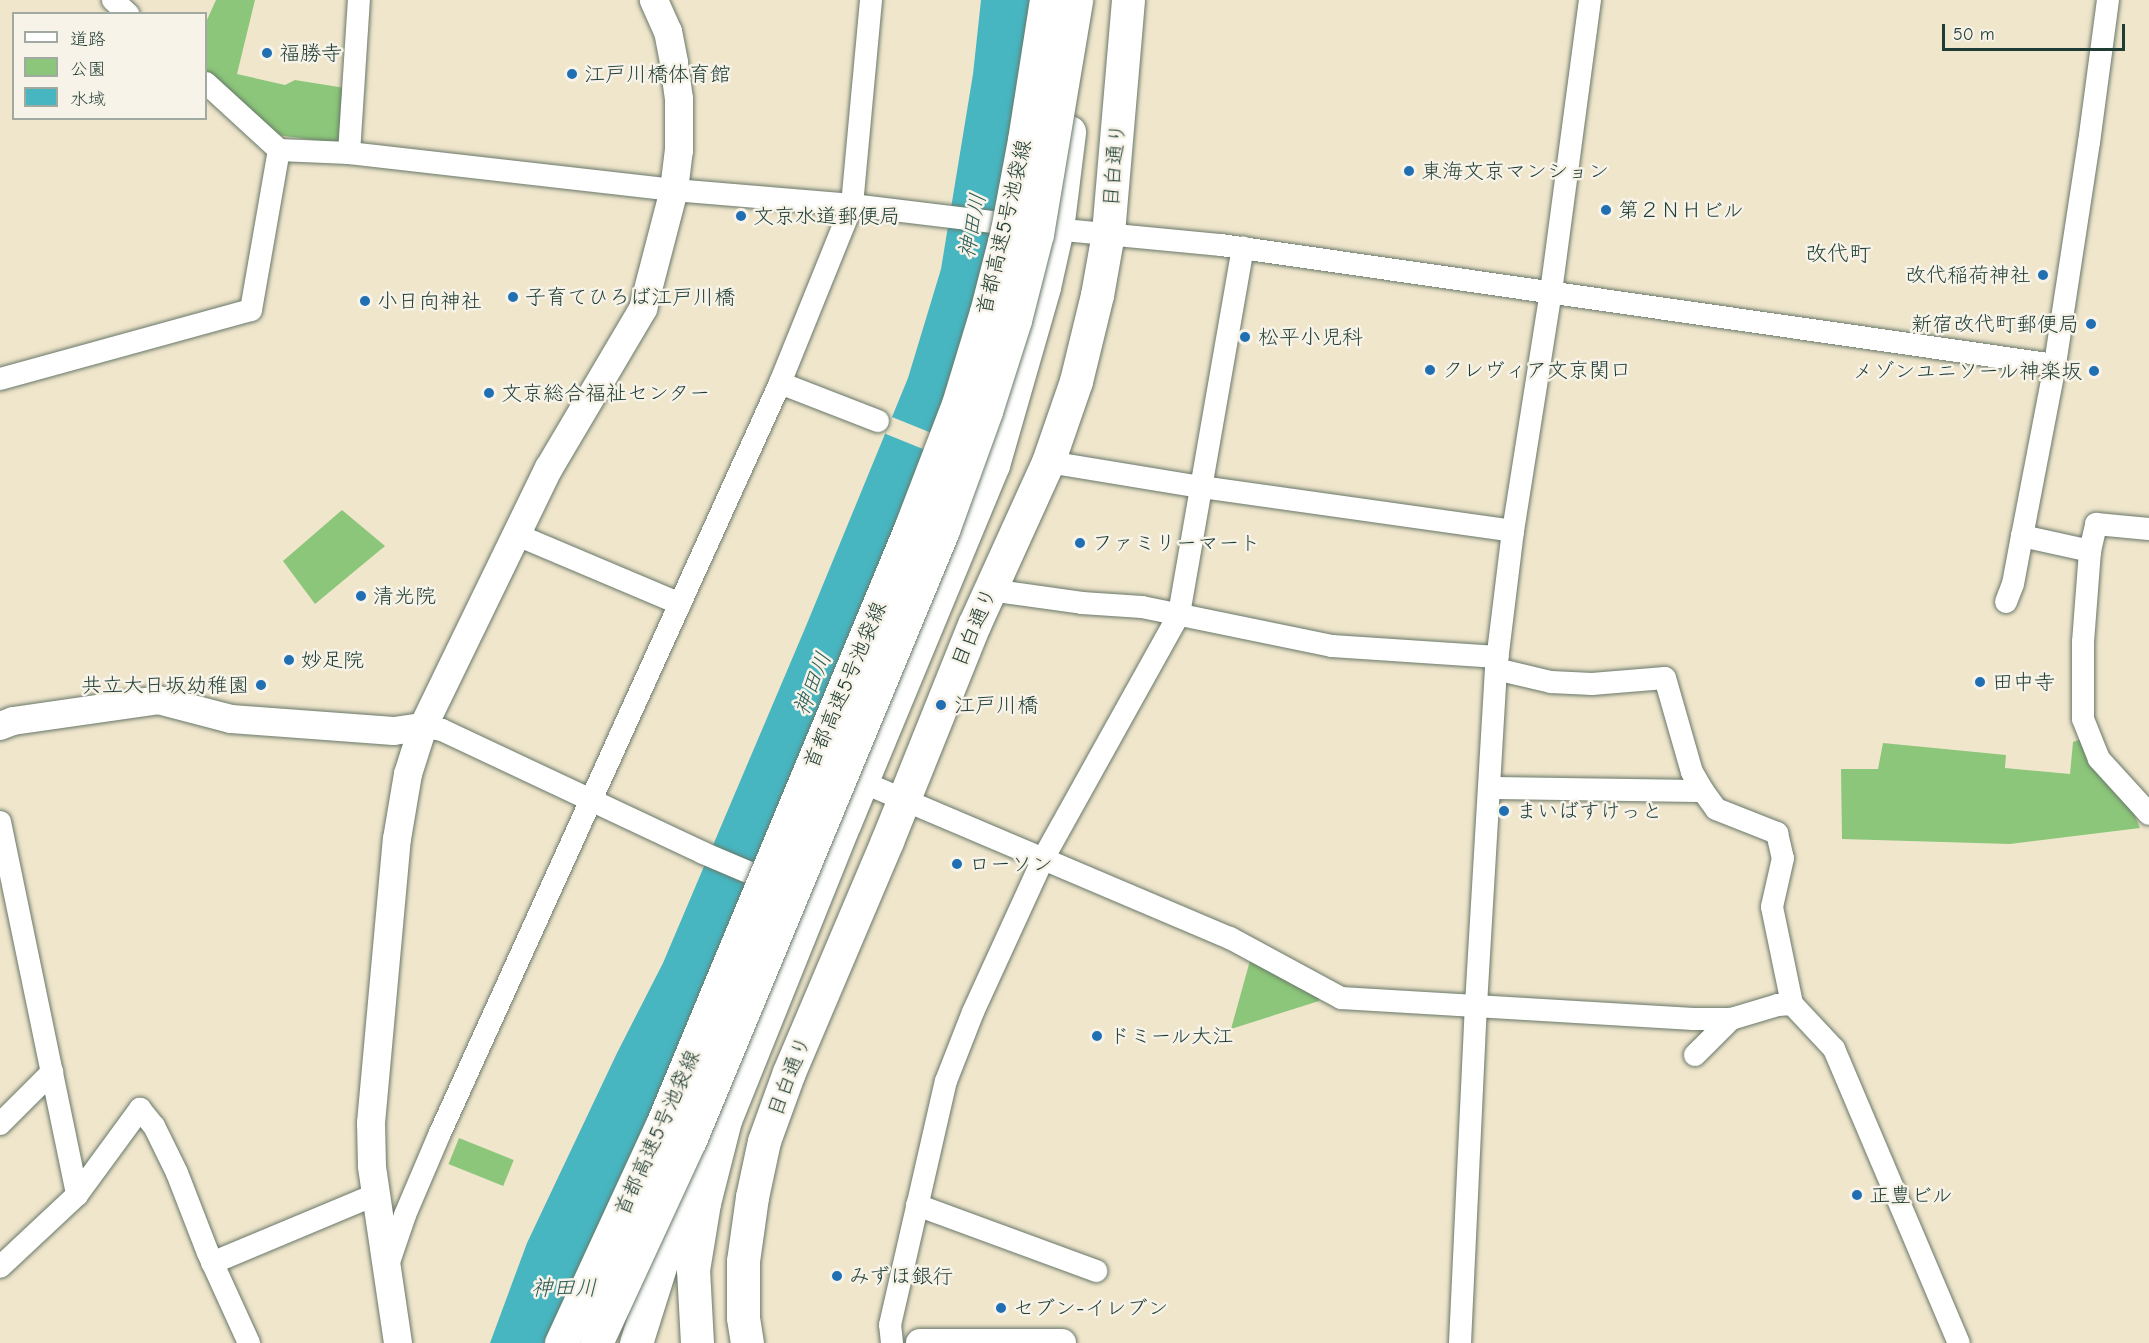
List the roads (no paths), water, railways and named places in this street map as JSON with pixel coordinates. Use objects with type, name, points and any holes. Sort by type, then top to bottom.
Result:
[{"type":"main road","name":"首都高速5号池袋線","points":[[561,1343],[661,1127],[906,540],[958,404],[986,312],[1007,230],[1046,0]]},
{"type":"main road","name":"首都高速5号池袋線","points":[[596,1343],[690,1140],[943,530],[986,411],[1015,320],[1037,234],[1076,0]]},
{"type":"main road","name":"目白通り","points":[[697,1343],[693,1270],[704,1203],[725,1120],[993,465],[1029,345],[1057,229],[1085,0]]},
{"type":"main road","name":"目白通り","points":[[747,1343],[743,1317],[743,1261],[752,1197],[764,1142],[789,1072],[990,590],[1048,462],[1076,381],[1097,295],[1108,233],[1128,0]]},
{"type":"main road","points":[[636,1343],[671,1232],[690,1140]]},
{"type":"street","points":[[113,0],[126,12]]},
{"type":"street","points":[[349,153],[359,0]]},
{"type":"street","points":[[398,1343],[372,1166],[372,1123],[397,839],[408,774],[423,728],[549,468],[643,309],[674,190],[679,151],[679,99],[668,32],[654,0]]},
{"type":"street","points":[[387,1268],[421,1175],[780,383],[852,205],[871,0]]},
{"type":"street","points":[[1460,1343],[1476,1005],[1497,663],[1513,531],[1551,292],[1590,0]]},
{"type":"street","points":[[2006,602],[2013,584],[2055,365],[2108,0]]},
{"type":"street","points":[[207,84],[279,150],[349,153],[674,190],[852,205],[1024,226],[1243,248],[2055,365]]},
{"type":"street","points":[[0,379],[251,310],[279,150]]},
{"type":"street","points":[[891,1343],[890,1325],[946,1080],[973,1012],[1044,857],[1179,614],[1243,248]]},
{"type":"street","points":[[780,383],[878,421]]},
{"type":"street","points":[[1048,462],[1201,487],[1513,531]]},
{"type":"street","points":[[2149,528],[2096,524],[2090,551],[2084,642],[2083,719],[2099,759],[2149,814]]},
{"type":"street","points":[[517,535],[680,604]]},
{"type":"street","points":[[2022,536],[2090,551]]},
{"type":"street","points":[[990,590],[1179,614],[1332,646],[1497,663],[1551,682],[1592,684],[1665,678],[1692,772],[1716,809],[1777,833],[1783,858],[1772,907],[1792,1004],[1834,1049],[1959,1343]]},
{"type":"street","points":[[0,726],[13,721],[158,700],[231,719],[394,731],[423,728],[442,730],[591,798],[703,853],[814,899]]},
{"type":"street","points":[[862,782],[1044,857],[1230,938],[1341,998],[1731,1019],[1778,1005],[1792,1004]]},
{"type":"street","points":[[1490,788],[1703,791]]},
{"type":"street","points":[[0,822],[78,1194]]},
{"type":"street","points":[[1695,1055],[1731,1019]]},
{"type":"street","points":[[0,1124],[52,1072]]},
{"type":"street","points":[[0,1267],[78,1194],[140,1109],[154,1126],[177,1173],[212,1263],[249,1343]]},
{"type":"street","points":[[212,1263],[377,1194]]},
{"type":"street","points":[[916,1205],[1096,1271]]},
{"type":"street","points":[[920,1343],[1062,1343]]},
{"type":"water","name":"神田川","points":[[981,0],[1060,0],[1030,193],[603,1343],[490,1343],[527,1243],[617,1053],[663,963],[908,378],[941,269],[973,74]]},
{"type":"place","name":"福勝寺","points":[[267,53]]},
{"type":"place","name":"江戸川橋体育館","points":[[572,74]]},
{"type":"place","name":"東海文京マンション","points":[[1409,171]]},
{"type":"place","name":"第２ＮＨビル","points":[[1606,210]]},
{"type":"place","name":"文京水道郵便局","points":[[741,216]]},
{"type":"place","name":"改代稲荷神社","points":[[2043,275]]},
{"type":"place","name":"子育てひろば江戸川橋","points":[[513,297]]},
{"type":"place","name":"小日向神社","points":[[365,301]]},
{"type":"place","name":"新宿改代町郵便局","points":[[2091,324]]},
{"type":"place","name":"松平小児科","points":[[1245,337]]},
{"type":"place","name":"クレヴィア文京関口","points":[[1430,370]]},
{"type":"place","name":"メゾンユニソール神楽坂","points":[[2094,371]]},
{"type":"place","name":"文京総合福祉センター","points":[[489,393]]},
{"type":"place","name":"ファミリーマート","points":[[1080,543]]},
{"type":"place","name":"清光院","points":[[361,596]]},
{"type":"place","name":"妙足院","points":[[289,660]]},
{"type":"place","name":"田中寺","points":[[1980,682]]},
{"type":"place","name":"共立大日坂幼稚園","points":[[261,685]]},
{"type":"place","name":"江戸川橋","points":[[941,705]]},
{"type":"place","name":"まいばすけっと","points":[[1504,811]]},
{"type":"place","name":"ローソン","points":[[957,864]]},
{"type":"place","name":"ドミール大江","points":[[1097,1036]]},
{"type":"place","name":"正豊ビル","points":[[1857,1195]]},
{"type":"place","name":"みずほ銀行","points":[[837,1276]]},
{"type":"place","name":"セブン-イレブン","points":[[1001,1308]]},
{"type":"district","name":"改代町","points":[[1838,255]]}]
